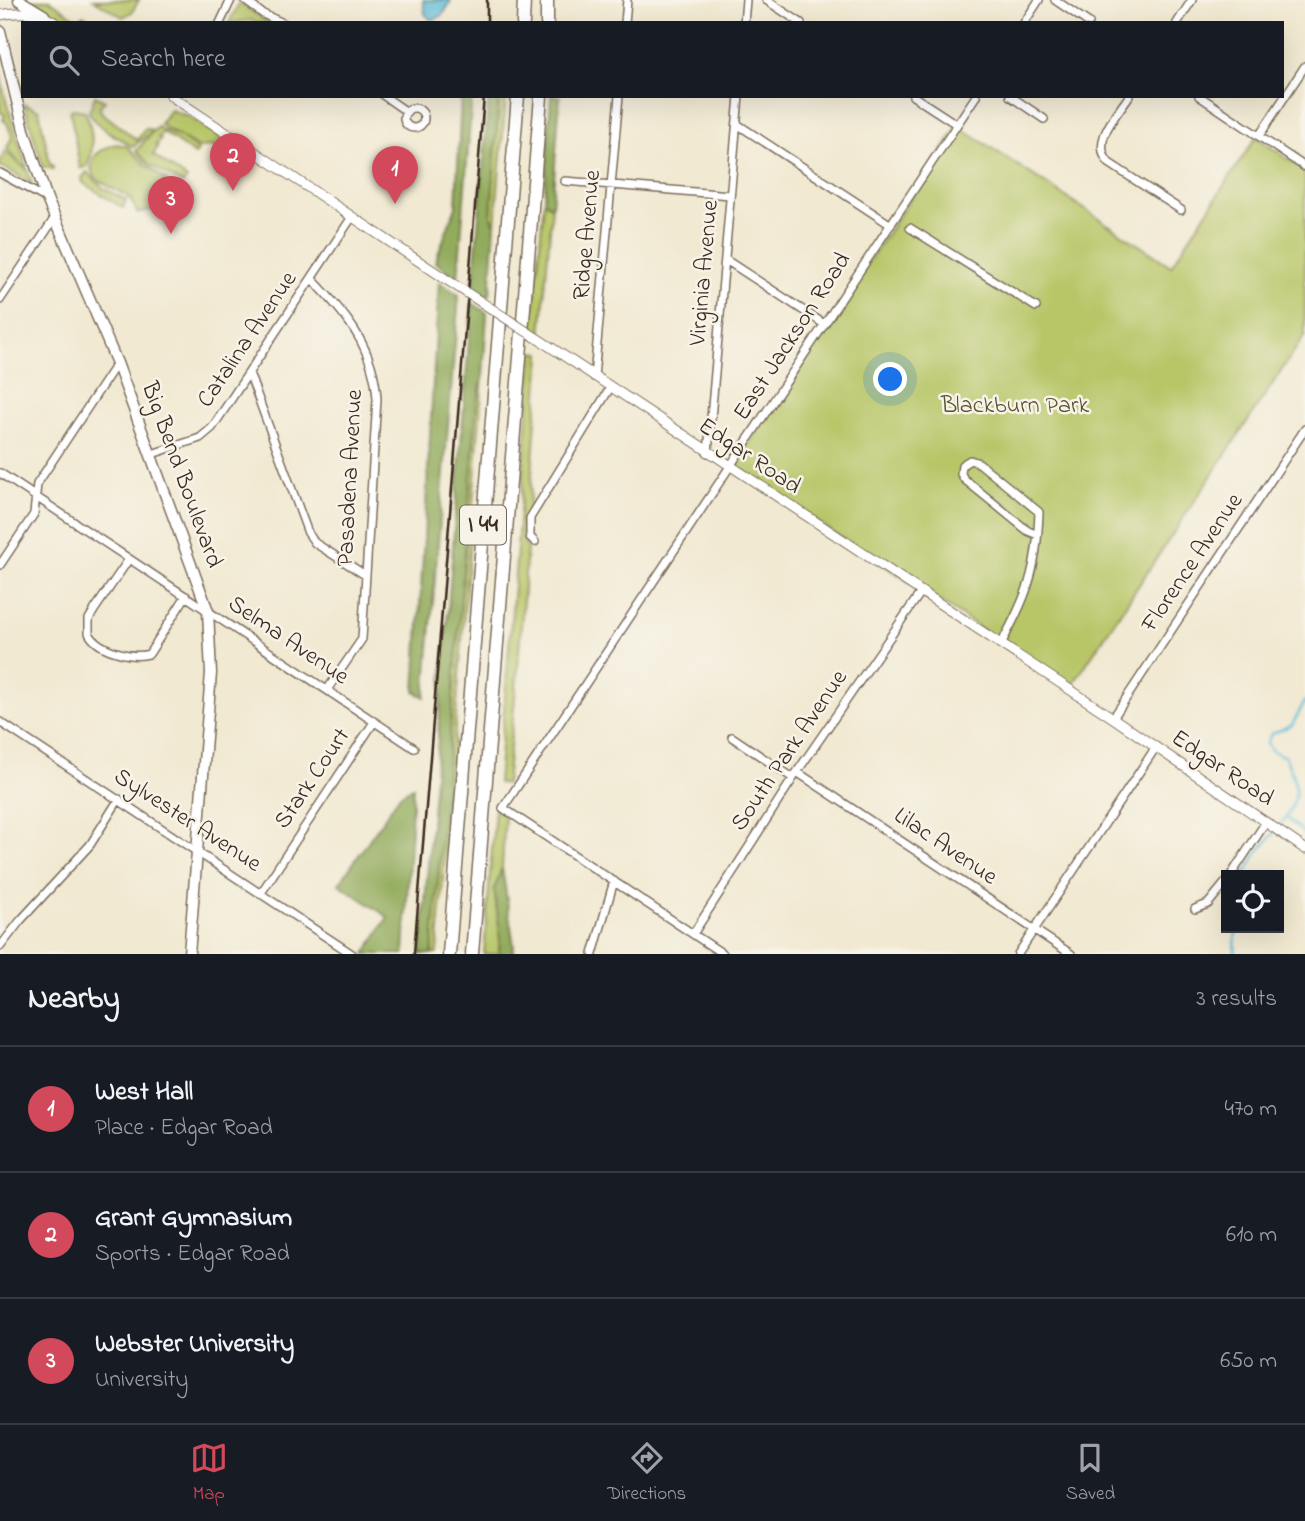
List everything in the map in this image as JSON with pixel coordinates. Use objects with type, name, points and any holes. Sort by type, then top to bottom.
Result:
[{"type":"highway","points":[[523,21],[524,0]]},
{"type":"highway","points":[[547,0],[547,21]]},
{"type":"highway","name":"I 44","points":[[449,954],[518,98]]},
{"type":"highway","name":"I 44","points":[[472,954],[541,98]]},
{"type":"main road","points":[[19,0],[44,15]]},
{"type":"main road","name":"Big Bend Boulevard","points":[[0,31],[24,131],[54,219],[117,363],[208,611],[211,673],[188,954]]},
{"type":"street","points":[[221,21],[231,0]]},
{"type":"street","points":[[244,0],[276,21]]},
{"type":"street","points":[[250,0],[266,11],[267,15]]},
{"type":"street","points":[[625,21],[626,0]]},
{"type":"street","points":[[744,21],[746,0]]},
{"type":"street","points":[[766,0],[798,21]]},
{"type":"street","points":[[1025,21],[1039,0]]},
{"type":"street","points":[[1055,0],[1086,21]]},
{"type":"street","points":[[1178,21],[1192,0]]},
{"type":"street","points":[[0,15],[28,12],[44,15],[53,21]]},
{"type":"street","points":[[1259,136],[1305,66]]},
{"type":"street","points":[[387,98],[407,112]]},
{"type":"street","name":"Ridge Avenue","points":[[594,377],[619,98]]},
{"type":"street","name":"Virginia Avenue","points":[[708,453],[739,98]]},
{"type":"street","points":[[916,98],[956,124]]},
{"type":"street","name":"East Jackson Road","points":[[614,881],[503,808],[975,98]]},
{"type":"street","points":[[1013,98],[1044,118]]},
{"type":"street","points":[[1128,98],[1102,141],[1102,151],[1109,163],[1181,210]]},
{"type":"street","points":[[1202,98],[1305,167]]},
{"type":"street","name":"Edgar Road","points":[[182,99],[352,217],[1114,718],[1305,849]]},
{"type":"street","points":[[737,124],[891,225]]},
{"type":"street","points":[[0,173],[47,199]]},
{"type":"street","points":[[565,181],[730,195]]},
{"type":"street","name":"Catalina Avenue","points":[[152,454],[200,438],[207,433],[352,217]]},
{"type":"street","points":[[0,300],[54,219]]},
{"type":"street","points":[[910,228],[1036,307]]},
{"type":"street","points":[[726,260],[824,324]]},
{"type":"street","name":"Pasadena Avenue","points":[[312,279],[356,329],[370,359],[376,380],[377,400],[362,639],[327,690]]},
{"type":"street","points":[[0,565],[34,514],[37,484],[117,363]]},
{"type":"street","points":[[248,373],[308,533],[315,543],[365,575]]},
{"type":"street","points":[[535,542],[530,537],[530,519],[610,388]]},
{"type":"street","name":"Florence Avenue","points":[[1114,718],[1305,429]]},
{"type":"street","points":[[1001,644],[1028,593],[1038,535],[1039,512],[979,463],[970,460],[962,465],[960,470],[964,479],[1028,531],[1038,535]]},
{"type":"street","name":"Selma Avenue","points":[[0,473],[414,748]]},
{"type":"street","points":[[128,559],[89,620],[89,633],[98,644],[116,651],[142,656],[149,654],[186,596]]},
{"type":"street","name":"South Park Avenue","points":[[693,934],[795,775],[921,592]]},
{"type":"street","name":"Sylvester Avenue","points":[[0,722],[352,954]]},
{"type":"street","name":"Stark Court","points":[[261,893],[374,722]]},
{"type":"street","name":"Lilac Avenue","points":[[732,737],[1071,954]]},
{"type":"street","points":[[1018,954],[1156,747]]},
{"type":"street","points":[[0,947],[20,921],[90,845],[119,799]]},
{"type":"street","points":[[1235,870],[1273,827]]},
{"type":"street","points":[[593,954],[614,881],[723,954]]},
{"type":"street","points":[[1195,909],[1208,904],[1221,888]]},
{"type":"green space","points":[[30,0],[49,0],[79,20],[83,15],[92,21],[65,21]]},
{"type":"green space","points":[[94,0],[139,0],[132,12],[123,17]]},
{"type":"green space","points":[[239,3],[266,21],[251,20],[230,21]]},
{"type":"green space","points":[[0,73],[27,168],[19,163],[7,148],[12,137],[7,123],[3,120],[5,115],[0,112]]},
{"type":"green space","points":[[94,98],[99,98],[105,101],[100,106],[101,112],[137,140],[146,128],[152,131],[133,147],[98,124],[89,112]]},
{"type":"green space","points":[[461,98],[472,98],[458,278],[435,262],[456,206]]},
{"type":"green space","points":[[489,98],[499,98],[491,215],[495,225],[490,294],[487,297],[473,288]]},
{"type":"green space","points":[[499,98],[506,98],[495,225],[491,215]]},
{"type":"green space","points":[[551,98],[560,98],[552,207],[544,201]]},
{"type":"green space","points":[[24,104],[39,110],[53,169],[43,167]]},
{"type":"green space","points":[[70,110],[85,111],[90,124],[92,148],[86,167],[80,168]]},
{"type":"green space","points":[[170,110],[188,116],[228,143],[222,152],[211,146],[198,148],[160,124]]},
{"type":"green space","name":"Blackburn Park","points":[[958,126],[1171,266],[1256,137],[1305,171],[1305,335],[1071,687],[733,467]]},
{"type":"green space","points":[[157,127],[180,137],[198,150],[195,155],[163,132],[158,137],[161,139],[153,155],[187,179],[183,184],[150,165],[136,151]]},
{"type":"green space","points":[[116,144],[127,146],[166,180],[162,199],[168,213],[150,210],[137,213],[129,198],[104,184],[93,174],[91,168],[94,157]]},
{"type":"green space","points":[[5,151],[27,170],[32,183],[0,166]]},
{"type":"green space","points":[[87,172],[103,188],[126,200],[123,208],[83,183],[82,178]]},
{"type":"green space","points":[[544,201],[552,207],[541,336],[532,329]]},
{"type":"green space","points":[[439,282],[459,295],[425,697],[415,692]]},
{"type":"green space","points":[[472,303],[487,313],[483,376],[477,403],[432,954],[421,954]]},
{"type":"green space","points":[[533,352],[541,353],[529,514],[524,531],[527,548],[506,784],[498,783]]},
{"type":"green space","points":[[483,376],[437,954],[432,954],[477,403]]},
{"type":"green space","points":[[413,787],[404,954],[365,954],[388,917],[339,884],[400,795]]},
{"type":"green space","points":[[495,807],[505,814],[502,868],[494,890],[500,932],[499,954],[484,954]]},
{"type":"green space","points":[[502,868],[514,946],[512,954],[499,954],[500,932],[494,890]]},
{"type":"water","points":[[423,0],[451,0],[444,13],[431,20],[425,14]]},
{"type":"waterway","points":[[1279,827],[1291,808],[1296,793],[1285,757],[1271,750],[1267,743],[1271,734],[1292,725],[1305,701]]},
{"type":"waterway","points":[[1287,818],[1305,834]]},
{"type":"waterway","points":[[1248,870],[1257,853],[1275,832]]},
{"type":"waterway","points":[[1235,954],[1236,933]]},
{"type":"railway","points":[[487,0],[487,21]]},
{"type":"railway","points":[[414,954],[484,98]]},
{"type":"place","name":"Grant Gymnasium","points":[[233,191]]},
{"type":"place","name":"West Hall","points":[[395,204]]},
{"type":"place","name":"Webster University","points":[[171,234]]}]
